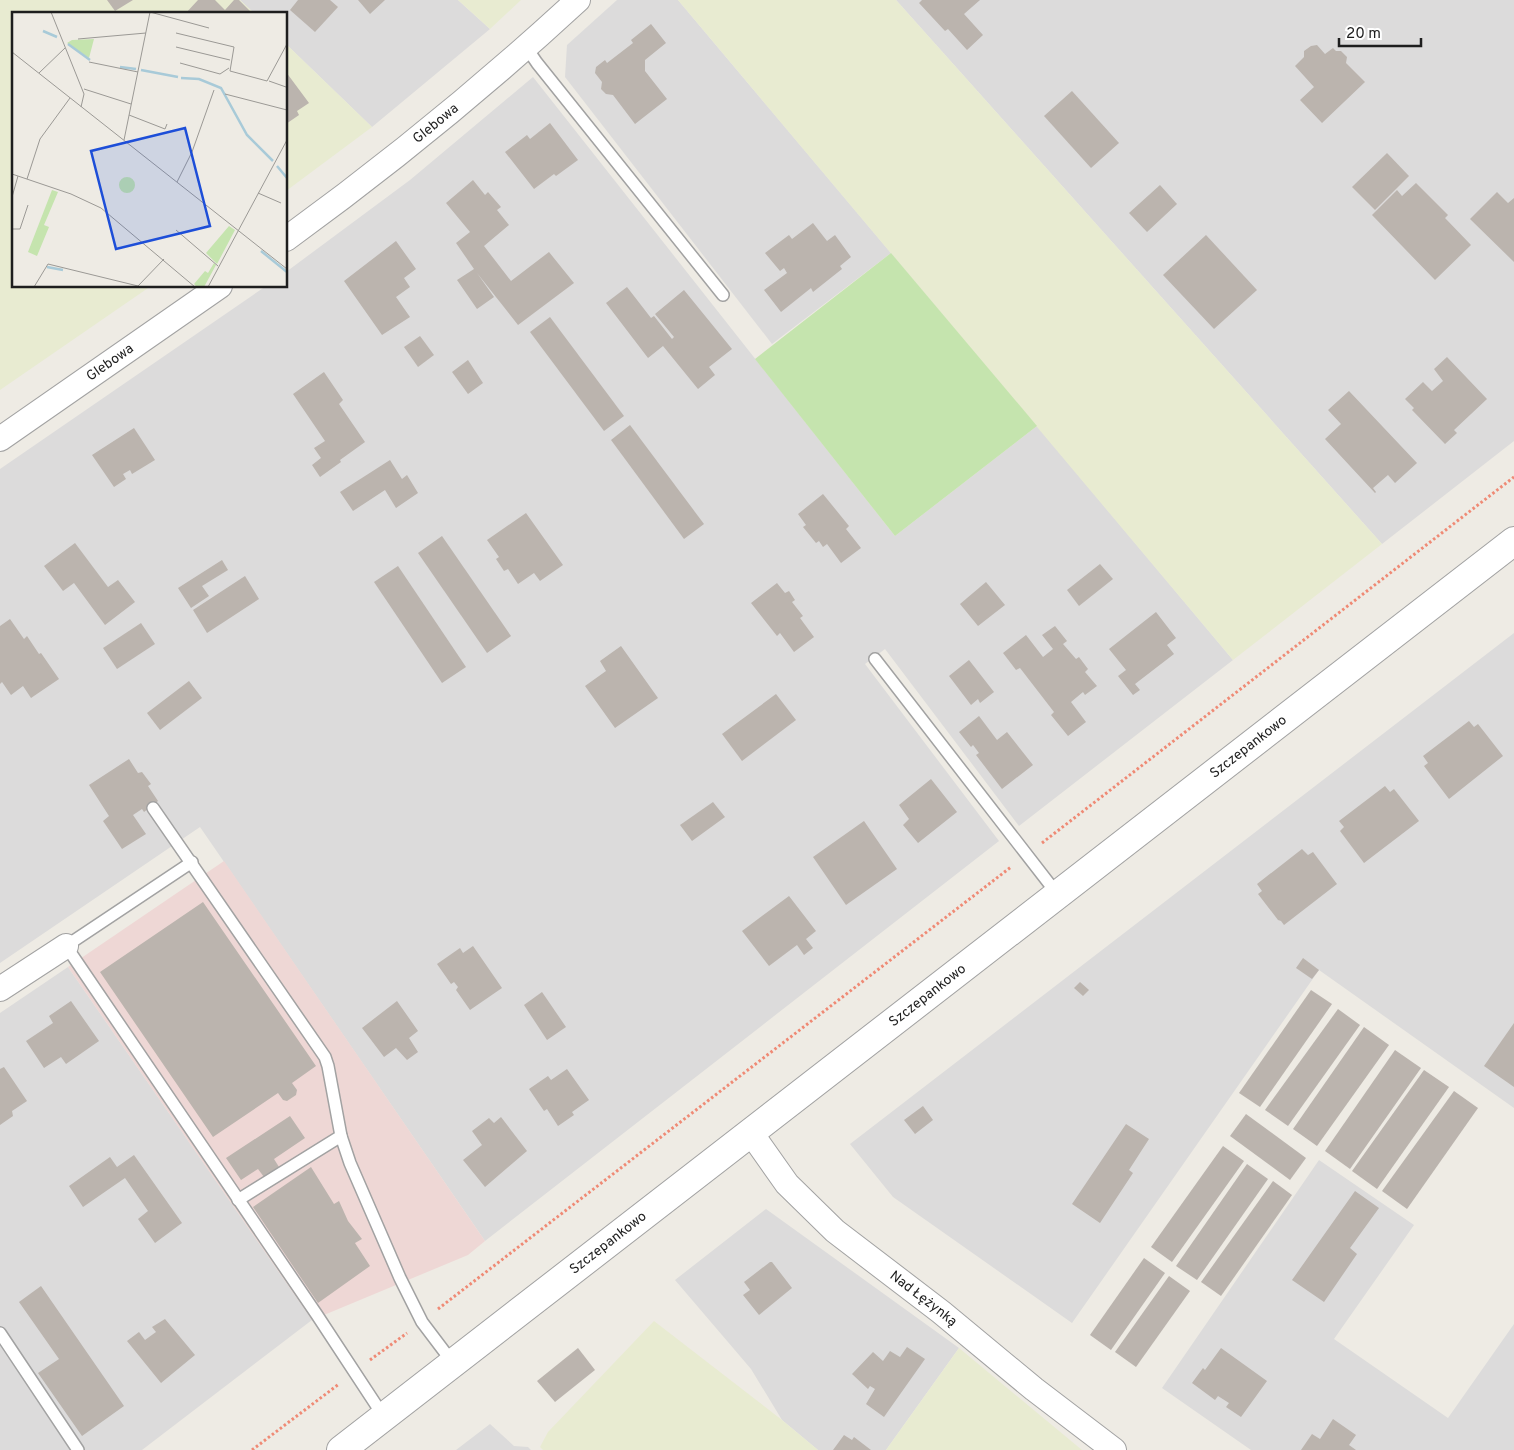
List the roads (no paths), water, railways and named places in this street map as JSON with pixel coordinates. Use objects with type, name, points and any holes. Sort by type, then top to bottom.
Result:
[{"type":"street","name":"Glebowa","points":[[288,238],[353,190],[440,120],[578,0]]},
{"type":"street","name":"Glebowa","points":[[0,439],[217,288]]},
{"type":"street","name":"Szczepankowo","points":[[341,1450],[1514,541]]},
{"type":"street","points":[[0,989],[66,946]]},
{"type":"street","name":"Nad Łężynką","points":[[751,1132],[787,1184],[835,1231],[941,1312],[1065,1414],[1114,1450]]},
{"type":"lane","points":[[526,47],[723,294]]},
{"type":"lane","points":[[876,659],[1058,895]]},
{"type":"lane","points":[[153,808],[325,1057],[341,1136],[350,1163],[400,1278],[422,1322],[452,1363]]},
{"type":"lane","points":[[192,862],[66,946],[384,1417]]},
{"type":"lane","points":[[238,1200],[341,1136]]},
{"type":"lane","points":[[0,1333],[78,1450]]}]
